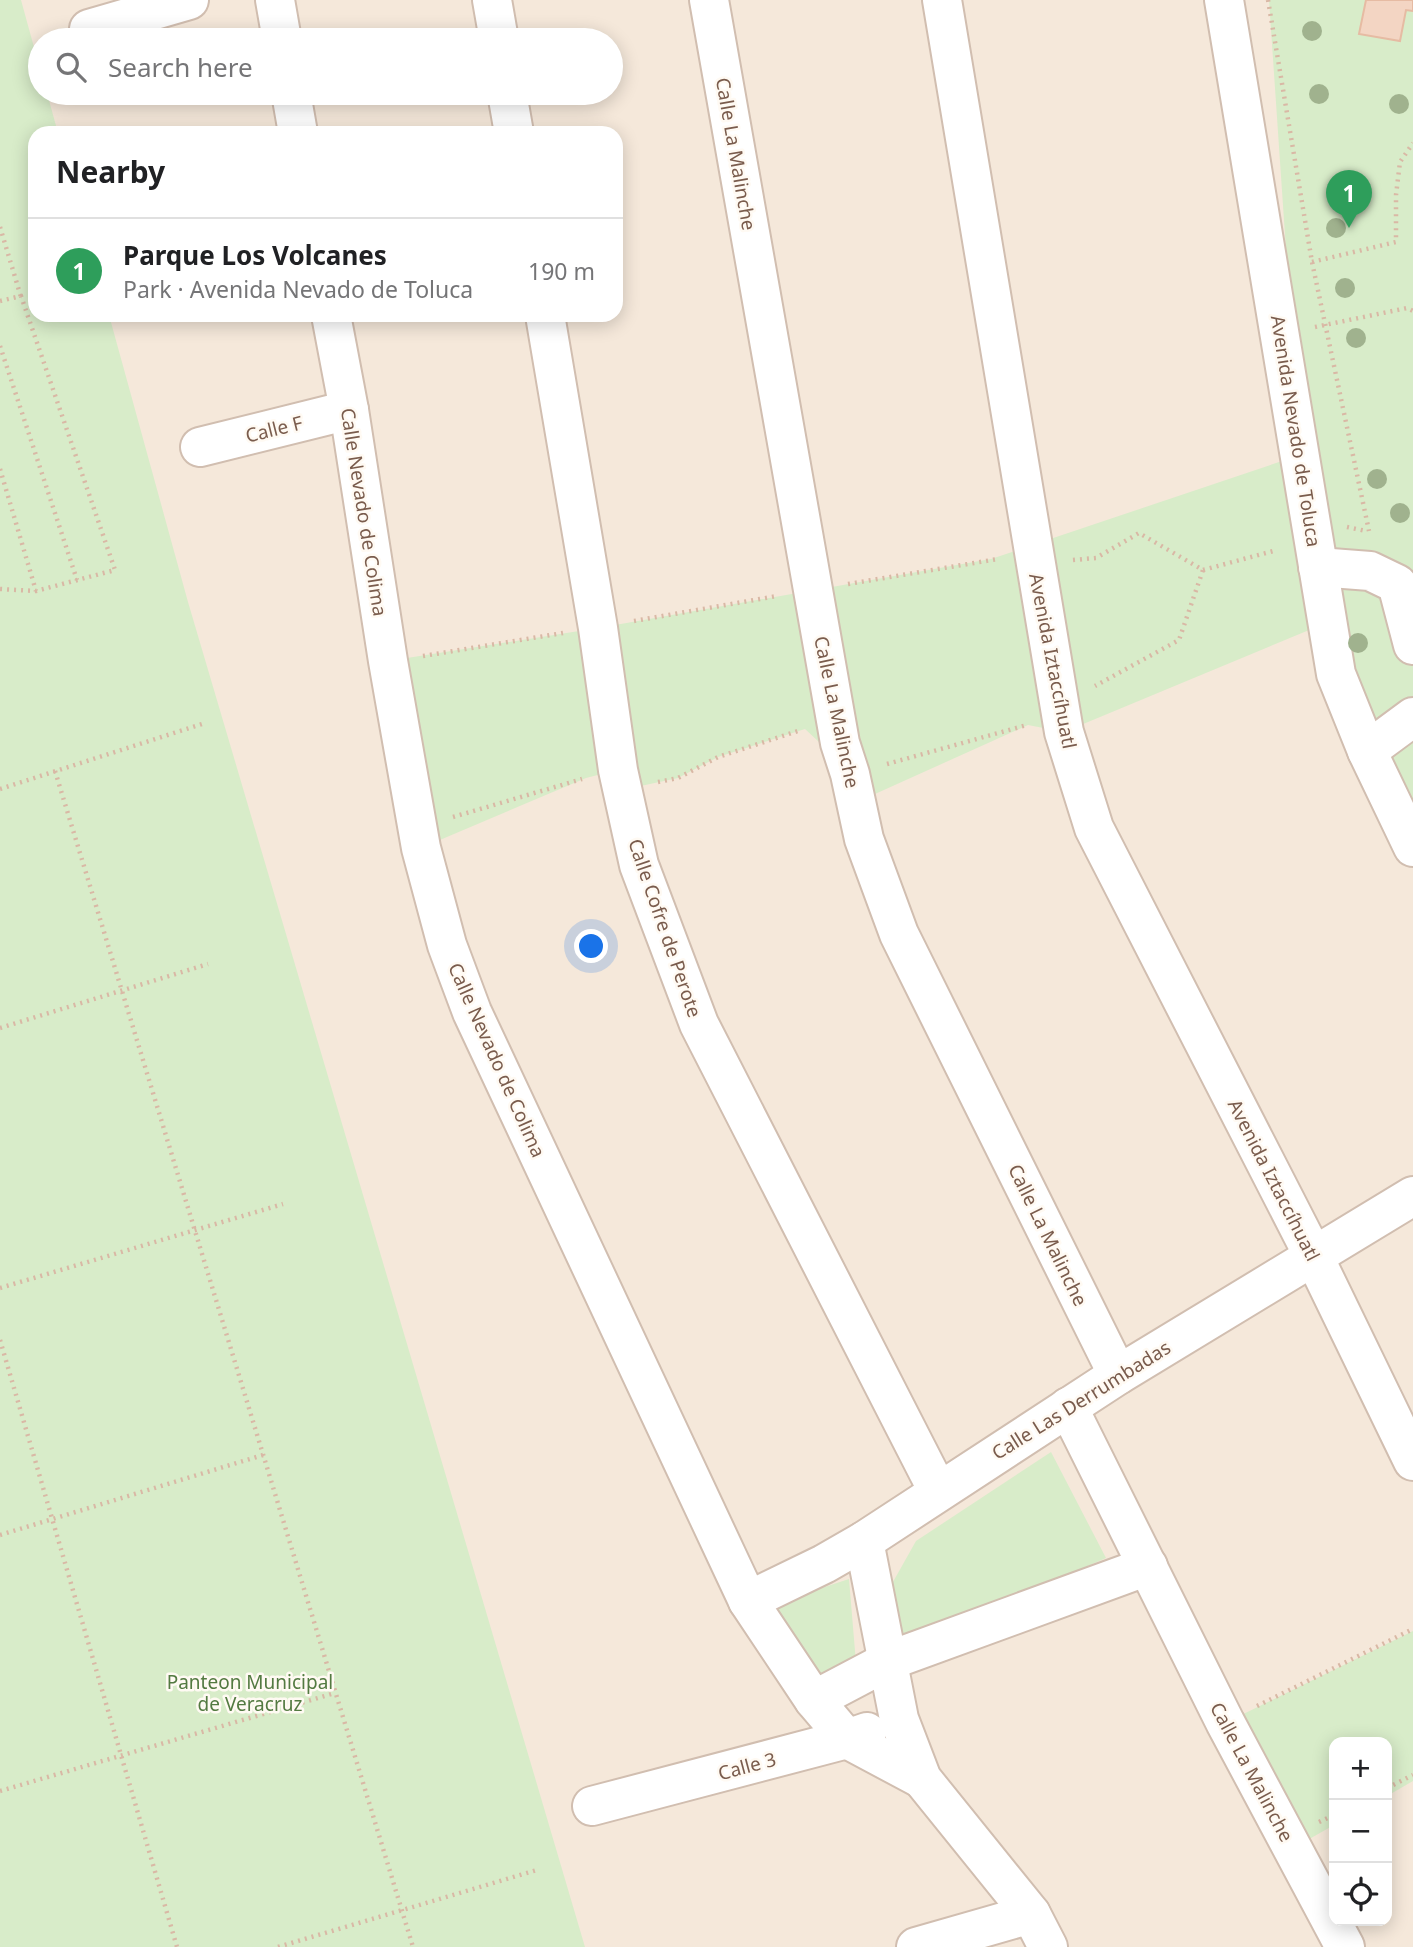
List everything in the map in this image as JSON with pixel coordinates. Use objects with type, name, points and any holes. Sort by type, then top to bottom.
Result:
[{"type":"street","points":[[92,28],[189,0]]},
{"type":"street","points":[[275,0],[280,28]]},
{"type":"street","points":[[492,0],[497,28]]},
{"type":"street","name":"Calle La Malinche","points":[[709,0],[840,743],[850,774],[864,839],[899,934],[1118,1375]]},
{"type":"street","name":"Avenida Iztaccíhuatl","points":[[942,0],[1059,706],[1064,732],[1094,828],[1314,1257],[1413,1461]]},
{"type":"street","name":"Avenida Nevado de Toluca","points":[[1224,0],[1336,674],[1367,751],[1413,847]]},
{"type":"street","points":[[294,105],[298,126]]},
{"type":"street","points":[[509,105],[513,126]]},
{"type":"street","name":"Calle Nevado de Colima","points":[[332,322],[418,828],[447,945],[472,1012],[748,1601],[814,1700],[848,1740]]},
{"type":"street","name":"Calle Cofre de Perote","points":[[546,322],[598,628],[622,790],[639,865],[699,1024],[938,1491]]},
{"type":"street","name":"Calle F","points":[[200,447],[349,410]]},
{"type":"street","points":[[1316,553],[1370,571],[1397,584],[1413,645]]},
{"type":"street","points":[[1367,751],[1413,718]]},
{"type":"street","name":"Calle Las Derrumbadas","points":[[748,1601],[864,1541],[1118,1375],[1413,1196]]},
{"type":"street","name":"Calle La Malinche","points":[[1068,1407],[1225,1721],[1345,1947]]},
{"type":"street","points":[[864,1541],[899,1719],[922,1779],[1039,1930],[916,1947]]},
{"type":"street","points":[[814,1700],[888,1661],[1148,1566]]},
{"type":"street","name":"Calle 3","points":[[592,1806],[848,1740],[899,1719]]},
{"type":"street","points":[[848,1740],[922,1779]]},
{"type":"path","points":[[1268,0],[1312,262],[1368,531]]},
{"type":"path","points":[[1312,262],[1396,242],[1396,195],[1400,162],[1413,143]]},
{"type":"path","points":[[0,227],[26,311]]},
{"type":"path","points":[[0,300],[21,296],[28,317]]},
{"type":"path","points":[[1280,336],[1407,308],[1413,311]]},
{"type":"path","points":[[0,589],[36,591],[115,570],[30,322]]},
{"type":"path","points":[[0,346],[77,580]]},
{"type":"path","points":[[0,469],[36,591]]},
{"type":"path","points":[[1064,560],[1096,558],[1139,533],[1203,570],[1316,553]]},
{"type":"path","points":[[388,661],[598,628],[991,559]]},
{"type":"path","points":[[850,774],[1028,724],[1179,640],[1203,570]]},
{"type":"path","points":[[0,789],[205,723]]},
{"type":"path","points":[[418,828],[586,778],[622,790],[678,778],[718,757],[805,729]]},
{"type":"path","points":[[55,771],[412,1947]]},
{"type":"path","points":[[0,1028],[208,964]]},
{"type":"path","points":[[0,1288],[283,1204]]},
{"type":"path","points":[[0,1340],[177,1947]]},
{"type":"path","points":[[0,1535],[263,1455]]},
{"type":"path","points":[[1225,1721],[1413,1629]]},
{"type":"path","points":[[0,1791],[335,1693]]},
{"type":"path","points":[[1392,1786],[1413,1775]]},
{"type":"path","points":[[278,1947],[537,1870]]},
{"type":"shaded area","points":[[0,0],[1413,0],[1413,1947],[0,1947]]},
{"type":"green space","name":"Panteon Municipal de Veracruz","points":[[0,0],[21,0],[29,28],[28,105],[50,105],[56,126],[28,126],[28,322],[111,322],[188,602],[585,1947],[0,1947]]},
{"type":"green space","points":[[1269,0],[1413,0],[1413,847],[1326,623],[1064,732],[1028,725],[875,794],[805,729],[718,757],[678,778],[622,790],[617,770],[586,778],[421,848],[388,661],[598,628],[991,559],[1300,455]]},
{"type":"green space","points":[[1051,1452],[1106,1558],[905,1646],[889,1589],[916,1541]]},
{"type":"green space","points":[[849,1579],[856,1663],[813,1684],[770,1605]]},
{"type":"green space","points":[[1413,1631],[1413,1781],[1392,1793],[1392,1737],[1329,1737],[1329,1828],[1290,1850],[1227,1722]]},
{"type":"building","points":[[1366,0],[1413,0],[1413,11],[1406,10],[1400,41],[1359,34]]},
{"type":"place","name":"Parque Los Volcanes","points":[[1349,228]]}]
